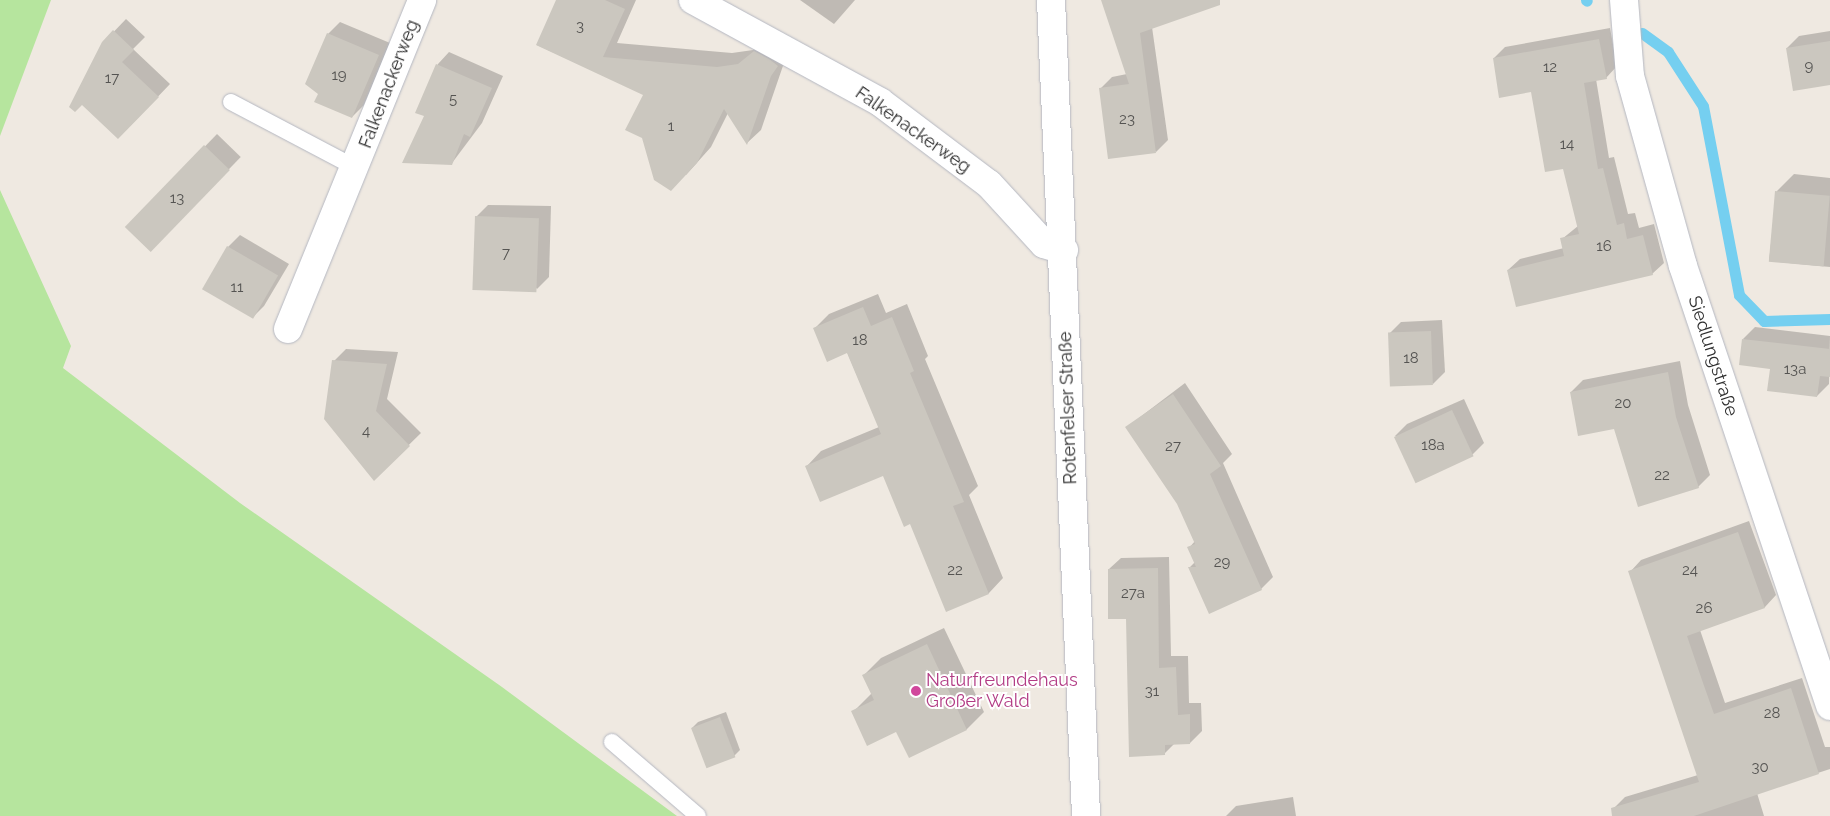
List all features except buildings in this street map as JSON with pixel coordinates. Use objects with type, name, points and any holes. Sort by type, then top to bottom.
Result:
[{"type":"street","name":"Falkenackerweg","points":[[288,329],[356,168],[422,0]]},
{"type":"street","name":"Falkenackerweg","points":[[693,0],[880,102],[989,184],[1044,244],[1064,250]]},
{"type":"street","name":"Rotenfelser Straße","points":[[1051,0],[1064,250],[1066,365],[1086,816]]},
{"type":"street","name":"Siedlungstraße","points":[[1624,0],[1630,76],[1683,266],[1830,706]]},
{"type":"lane","name":"Falkenackerweg","points":[[231,102],[356,168]]},
{"type":"lane","points":[[612,742],[698,816]]},
{"type":"green space","points":[[0,0],[51,0],[0,136]]},
{"type":"green space","points":[[0,190],[71,346],[63,368],[240,503],[502,687],[677,816],[0,816]]},
{"type":"waterway","points":[[1642,33],[1668,52],[1703,106],[1739,295],[1764,321],[1830,319]]},
{"type":"place","name":"Naturfreundehaus Großer Wald","points":[[916,691]]}]
